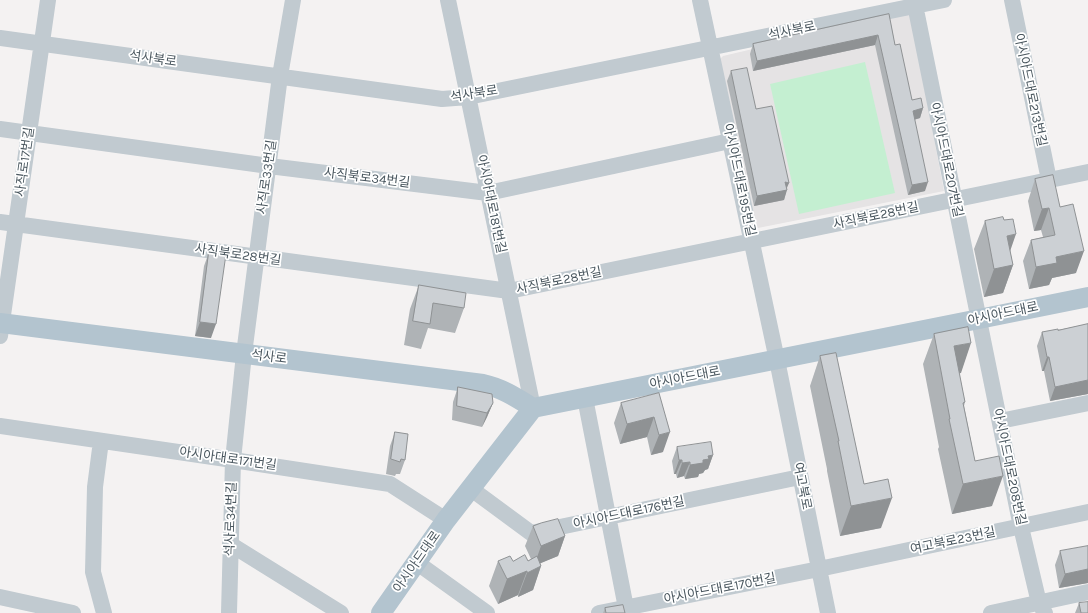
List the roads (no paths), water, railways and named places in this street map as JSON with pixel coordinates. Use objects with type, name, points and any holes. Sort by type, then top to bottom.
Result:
[{"type":"main road","name":"아시아드대로","points":[[381,613],[446,520],[533,408],[1088,297]]},
{"type":"main road","name":"석사로","points":[[1,327],[244,354],[483,384],[493,386],[508,393],[533,408]]},
{"type":"street","name":"사직로17번길","points":[[1,327],[48,0]]},
{"type":"street","name":"사직로33번길","points":[[244,354],[280,76],[293,0]]},
{"type":"street","name":"아시아대로181번길","points":[[450,0],[468,97],[533,408]]},
{"type":"street","name":"아시아드대로195번길","points":[[700,0],[777,360]]},
{"type":"street","name":"석사북로","points":[[0,38],[442,99],[468,97],[710,48],[914,3],[944,0]]},
{"type":"street","name":"아시아드대로213번길","points":[[1012,0],[1049,180]]},
{"type":"street","name":"아시아드대로207번길","points":[[914,3],[979,319]]},
{"type":"street","name":"사직북로34번길","points":[[0,129],[269,166],[488,192],[730,141]]},
{"type":"street","name":"사직북로28번길","points":[[0,222],[509,291],[1088,172]]},
{"type":"street","name":"아시아드대로208번길","points":[[979,319],[1021,526],[1042,608]]},
{"type":"street","name":"석사로34번길","points":[[229,613],[233,460],[244,354]]},
{"type":"street","name":"여고북로","points":[[777,360],[828,613]]},
{"type":"street","points":[[585,398],[626,610]]},
{"type":"street","points":[[1000,421],[1088,404]]},
{"type":"street","name":"아시아대로171번길","points":[[0,426],[390,484],[446,520]]},
{"type":"street","points":[[101,441],[95,487],[93,572],[104,613]]},
{"type":"street","name":"아시아드대로176번길","points":[[470,488],[531,533],[800,477]]},
{"type":"street","name":"여고북로23번길","points":[[819,569],[1088,512]]},
{"type":"street","points":[[230,544],[341,613]]},
{"type":"street","points":[[416,562],[488,613]]},
{"type":"street","name":"아시아드대로170번길","points":[[599,613],[626,610],[819,569]]},
{"type":"street","points":[[991,613],[1042,608],[1088,592]]},
{"type":"street","points":[[0,597],[73,613]]}]
